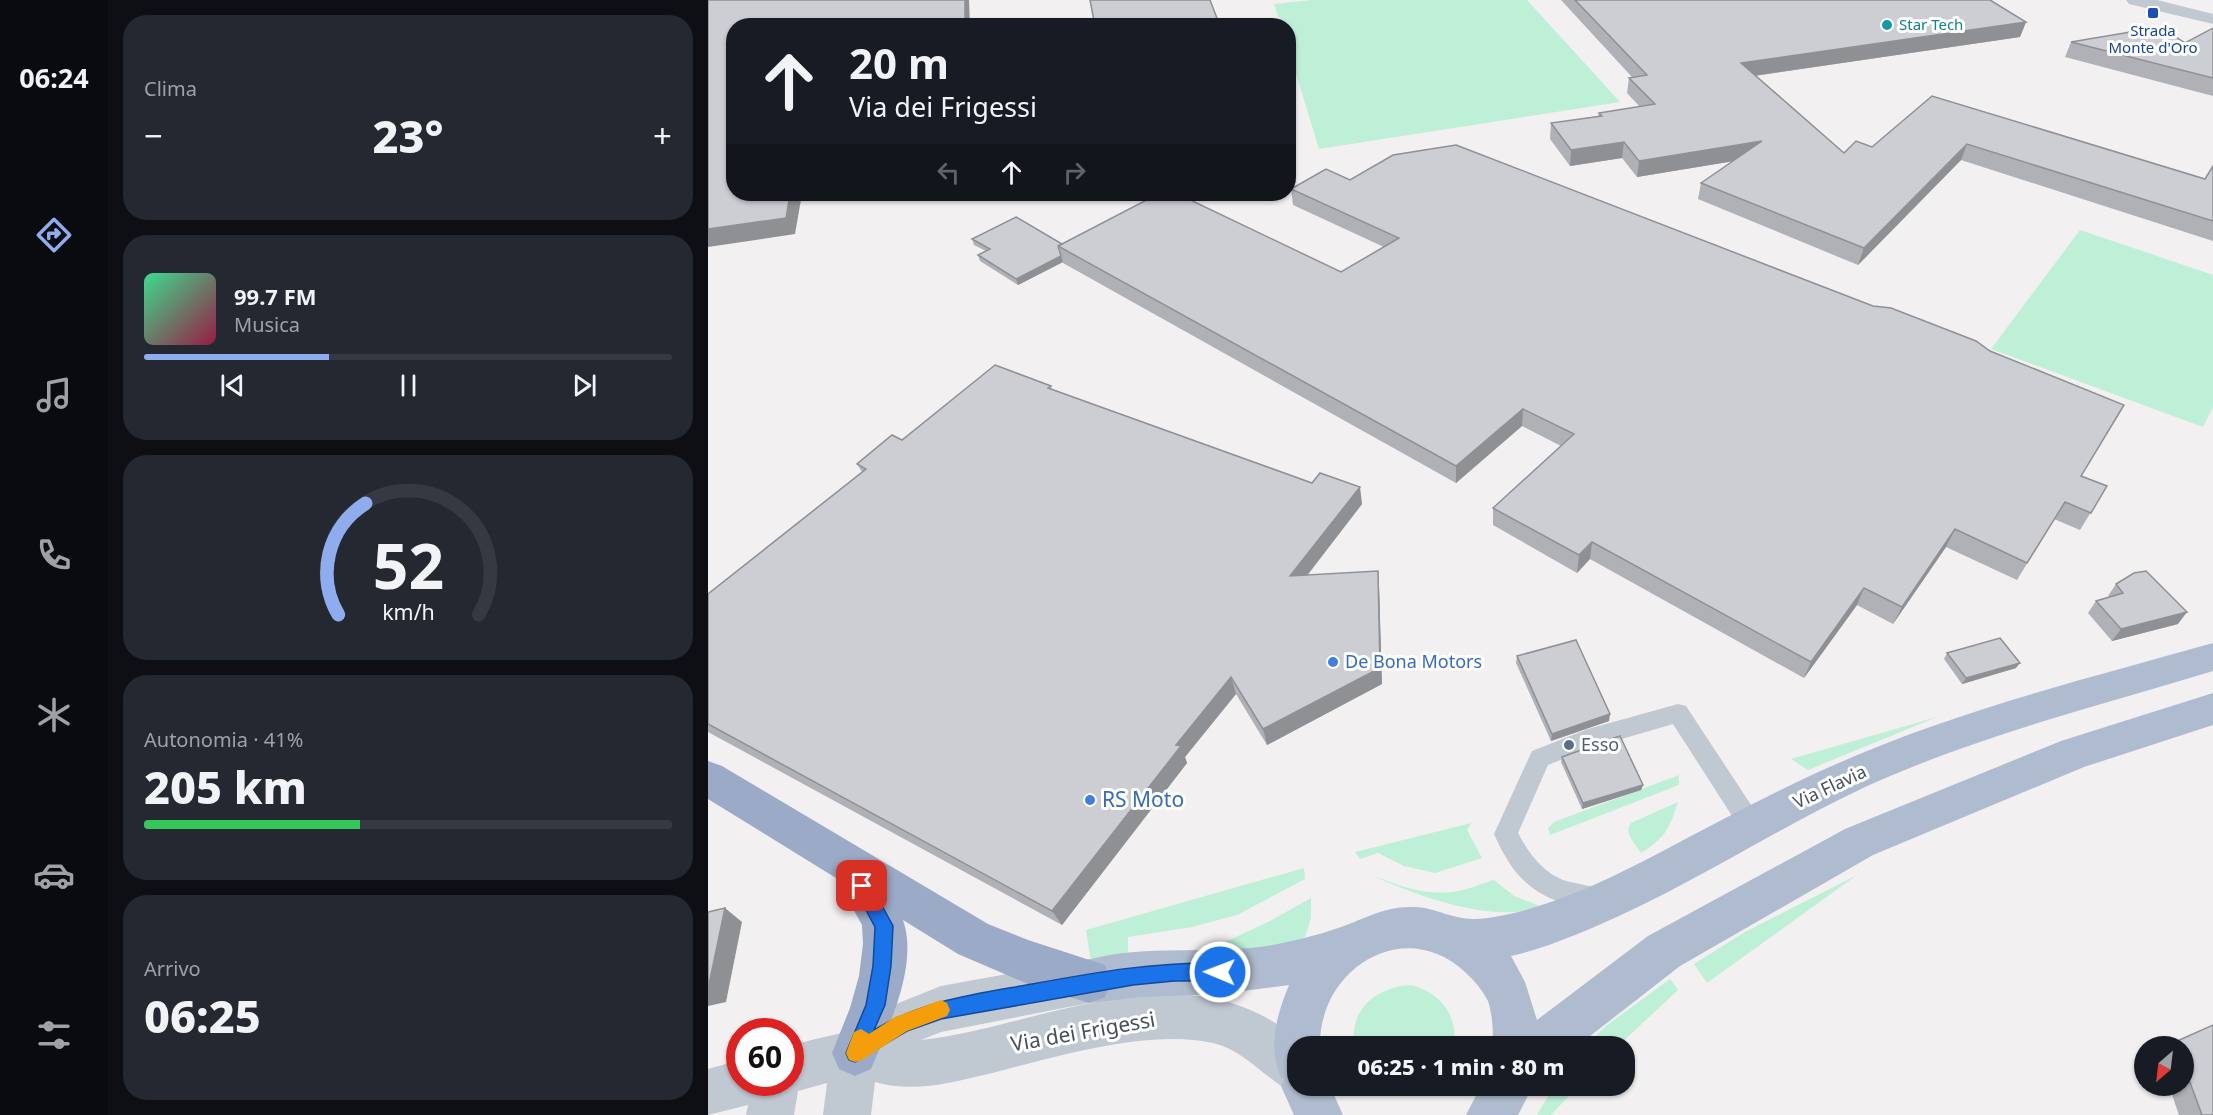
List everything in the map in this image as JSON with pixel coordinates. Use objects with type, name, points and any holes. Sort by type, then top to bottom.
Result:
[{"type":"highway","points":[[708,778],[973,939],[1028,962],[1089,981]]},
{"type":"highway","points":[[851,866],[884,926],[882,966],[875,1005],[855,1053]]},
{"type":"main road","name":"Via Flavia","points":[[1459,939],[1506,937],[1565,918],[1648,880],[1751,825],[1905,752],[2038,708],[2213,657]]},
{"type":"main road","points":[[1553,1036],[1664,951],[1859,842],[2075,753],[2213,709]]},
{"type":"main road","name":"Via Flavia","points":[[1297,1036],[1305,1001],[1316,979],[1331,961],[1348,947],[1374,934],[1403,927],[1432,930],[1459,939],[1479,953],[1497,972],[1509,995],[1516,1025],[1514,1036]]},
{"type":"main road","points":[[1089,981],[1140,975],[1220,972],[1279,966],[1348,947]]},
{"type":"main road","points":[[1300,1096],[1300,1115]]},
{"type":"main road","points":[[1310,1096],[1319,1115]]},
{"type":"street","points":[[2135,0],[2213,19]]},
{"type":"street","name":"Via dei Frigessi","points":[[804,1066],[855,1053],[902,1024],[941,1010],[1089,981]]},
{"type":"street","name":"Via dei Frigessi","points":[[855,1053],[903,1064],[949,1059],[1136,1018],[1173,1017],[1212,1019],[1240,1028],[1266,1044],[1287,1062]]},
{"type":"street","points":[[847,1115],[855,1053]]},
{"type":"street","points":[[708,1093],[726,1088]]},
{"type":"street","points":[[770,1115],[773,1096]]},
{"type":"lane","points":[[1602,901],[1569,894],[1542,883],[1521,863],[1506,834],[1540,758],[1588,740],[1678,713],[1751,825]]},
{"type":"green space","points":[[1312,0],[1527,0],[1620,102],[1319,149],[1296,74],[1296,18],[1279,18],[1274,4]]},
{"type":"green space","points":[[2080,230],[2213,275],[2213,407],[2203,427],[1991,349]]},
{"type":"green space","points":[[1937,717],[1808,770],[1791,759]]},
{"type":"green space","points":[[1679,775],[1679,785],[1550,835],[1548,828],[1554,822]]},
{"type":"green space","points":[[1678,802],[1665,832],[1641,853],[1629,835],[1631,823]]},
{"type":"green space","points":[[1471,823],[1467,830],[1482,858],[1435,873],[1404,866],[1378,853],[1360,859],[1355,852]]},
{"type":"green space","points":[[1304,868],[1305,879],[1237,915],[1192,927],[1128,937],[1128,960],[1091,962],[1086,930]]},
{"type":"green space","points":[[1372,875],[1403,886],[1436,893],[1463,890],[1494,880],[1514,896],[1540,906],[1516,912],[1478,910],[1422,895]]},
{"type":"green space","points":[[1857,875],[1707,983],[1694,964],[1745,932]]},
{"type":"green space","points":[[1311,898],[1311,918],[1305,937],[1281,948],[1171,956],[1225,942]]},
{"type":"green space","points":[[1670,979],[1678,990],[1629,1036],[1596,1036],[1606,1026]]},
{"type":"green space","points":[[1411,985],[1439,1000],[1450,1015],[1455,1036],[1354,1036],[1356,1022],[1368,1002],[1376,995]]},
{"type":"green space","points":[[1548,1096],[1569,1096],[1551,1115],[1537,1115]]},
{"type":"building","points":[[708,0],[965,0],[965,18],[726,18],[726,201],[789,201],[786,218],[708,229]]},
{"type":"building","points":[[1090,0],[1210,0],[1217,18],[1093,18]]},
{"type":"building","points":[[1575,0],[1990,0],[2026,22],[1741,63],[1844,153],[1856,141],[1872,147],[1932,96],[2205,179],[2213,166],[2213,221],[1967,144],[1864,248],[1701,183],[1762,141],[1639,161],[1624,142],[1571,150],[1551,123],[1602,116],[1599,113],[1655,104],[1629,78],[1647,75]]},
{"type":"building","points":[[2160,27],[2185,43],[2213,28],[2213,78],[2071,42]]},
{"type":"building","points":[[1456,145],[1873,306],[1891,308],[1976,341],[1990,351],[2124,405],[2081,476],[2107,486],[2091,513],[2065,502],[2027,563],[1955,529],[1902,607],[1864,588],[1811,662],[1592,542],[1579,555],[1493,508],[1574,434],[1523,409],[1456,466],[1058,246],[1145,201],[1193,201],[1341,272],[1399,238],[1296,191],[1296,186],[1326,169],[1350,180],[1393,155]]},
{"type":"building","points":[[1016,217],[1062,244],[1058,246],[1061,256],[1016,279],[978,255],[990,249],[972,239]]},
{"type":"building","points":[[995,365],[1051,386],[1048,388],[1312,483],[1320,473],[1360,487],[1290,576],[1378,571],[1380,668],[1263,729],[1231,677],[1176,745],[1181,746],[1052,911],[708,724],[708,594],[866,469],[857,464],[892,435],[902,440]]},
{"type":"building","points":[[2146,571],[2187,612],[2121,629],[2096,601],[2123,593],[2116,584],[2134,573]]},
{"type":"building","points":[[2000,638],[2020,663],[1966,678],[1947,653]]},
{"type":"building","points":[[1576,640],[1610,714],[1552,734],[1517,656]]},
{"type":"building","points":[[1620,736],[1643,785],[1583,803],[1562,757]]},
{"type":"building","points":[[725,908],[708,989],[708,912]]},
{"type":"building","points":[[2213,1025],[2213,1115],[2202,1115],[2194,1093],[2194,1036],[2188,1036]]},
{"type":"slow traffic","points":[[861,1039],[855,1053],[902,1024],[941,1010]]},
{"type":"place","name":"Strada Monte d'Oro","points":[[2153,13]]},
{"type":"place","name":"Star Tech","points":[[1887,25]]},
{"type":"place","name":"De Bona Motors","points":[[1333,662]]},
{"type":"place","name":"Esso","points":[[1569,745]]},
{"type":"place","name":"RS Moto","points":[[1090,800]]},
{"type":"route","points":[[862,886],[884,926],[882,966],[875,1005],[855,1053],[902,1024],[941,1010],[1089,981],[1133,975],[1220,972]]}]
